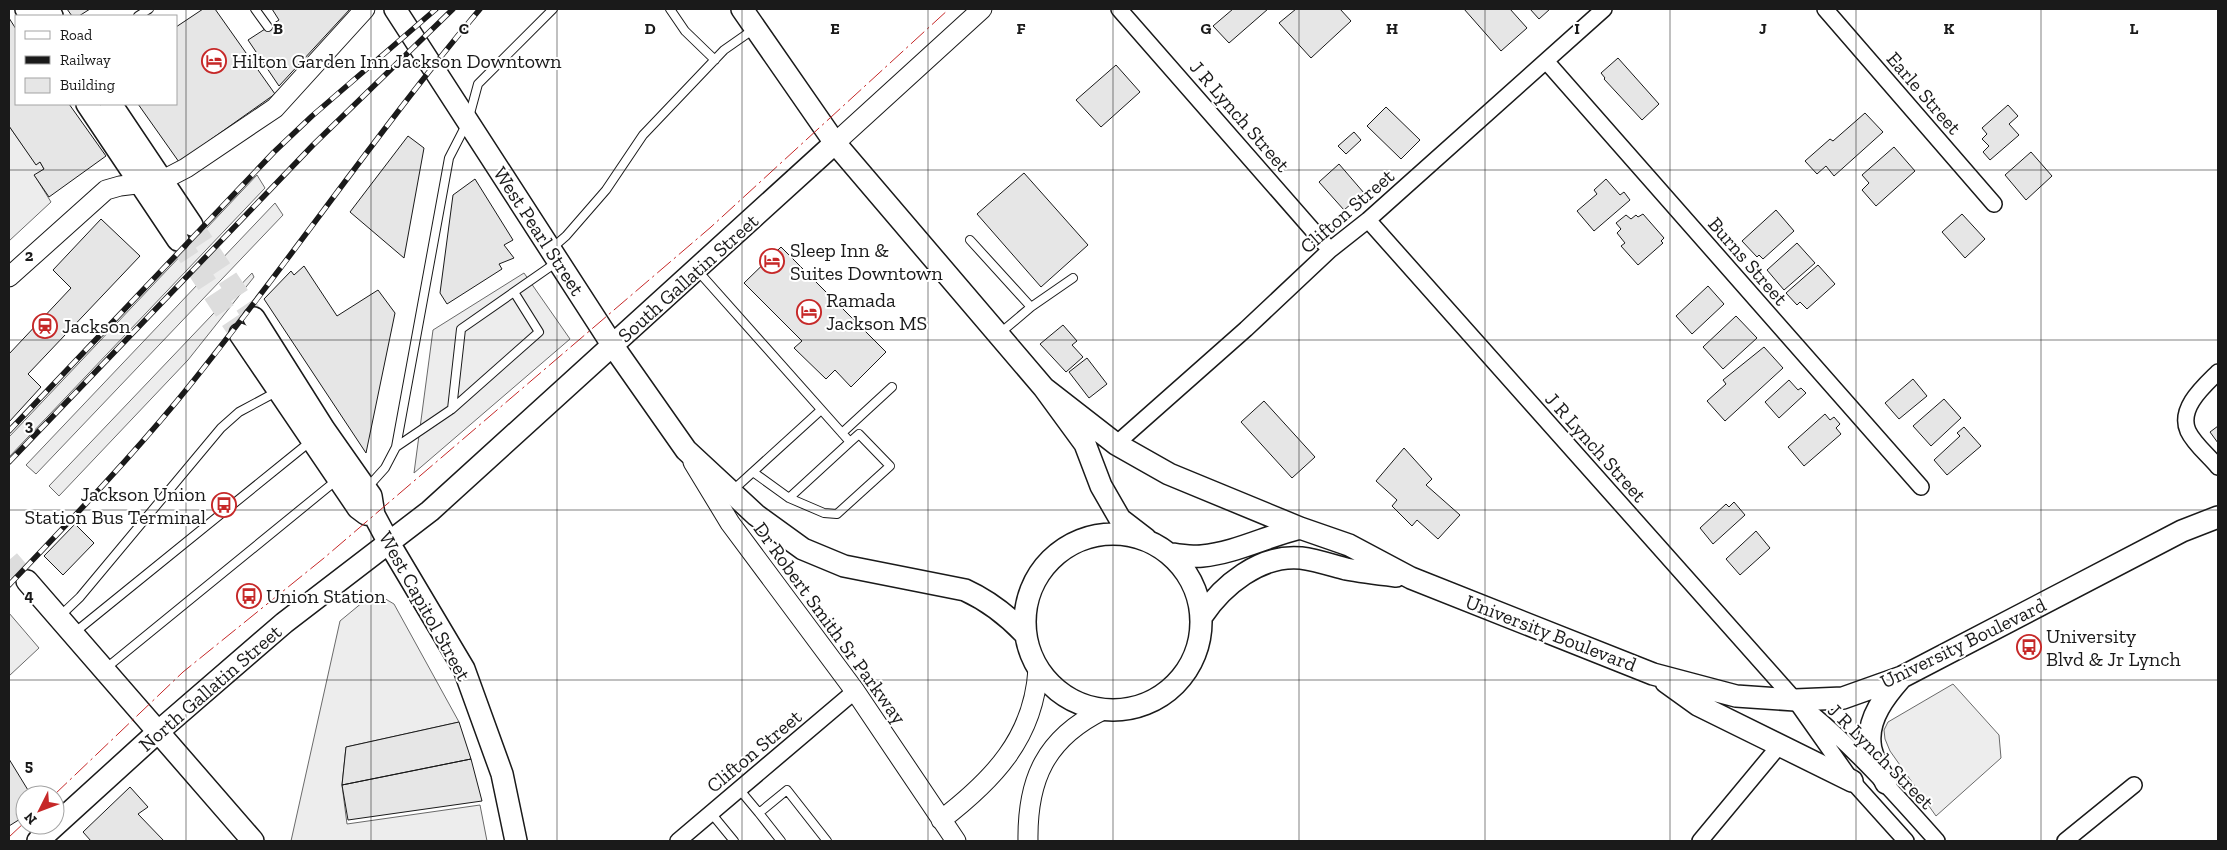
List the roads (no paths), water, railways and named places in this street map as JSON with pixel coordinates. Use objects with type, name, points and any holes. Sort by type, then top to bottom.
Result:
[{"type":"main road","name":"West Pearl Street","points":[[395,9],[613,346],[686,450]]},
{"type":"main road","points":[[742,9],[835,144],[1044,388],[1085,444],[1101,486],[1120,519],[1146,539],[1171,554],[1185,569],[1198,596],[1202,616],[1197,650],[1186,672],[1169,691],[1144,705],[1120,710],[1103,710],[1074,701],[1052,686],[1038,669],[1029,651],[1024,619],[1028,597],[1036,576],[1050,559],[1063,548],[1094,534],[1128,534],[1146,539]]},
{"type":"main road","points":[[88,105],[139,183],[185,233],[161,181],[112,105]]},
{"type":"main road","name":"South Gallatin Street","points":[[389,543],[430,511],[835,144]]},
{"type":"main road","name":"West Capitol Street","points":[[247,326],[287,386],[324,429],[366,489],[374,504],[374,515],[389,543],[464,669],[502,774],[516,841]]},
{"type":"main road","name":"West Capitol Street","points":[[287,386],[313,440],[358,508],[366,514],[374,515]]},
{"type":"main road","name":"University Boulevard","points":[[1044,388],[1116,444],[1169,474],[1300,528],[1349,545],[1411,578],[1653,674],[1736,696],[1795,700],[1843,698],[1902,677],[2182,531],[2218,516]]},
{"type":"main road","points":[[686,450],[756,515],[802,549],[844,566],[965,590],[982,598],[1006,614],[1025,634]]},
{"type":"main road","points":[[1171,554],[1201,556],[1229,551],[1266,537],[1300,528]]},
{"type":"main road","name":"North Gallatin Street","points":[[38,841],[159,731],[284,623],[389,543]]},
{"type":"main road","name":"University Boulevard","points":[[1202,616],[1214,598],[1233,580],[1265,564],[1285,558],[1300,558],[1348,569],[1411,578]]},
{"type":"main road","points":[[27,581],[60,616],[253,841]]},
{"type":"main road","points":[[1653,674],[1698,705],[1852,781]]},
{"type":"main road","points":[[1886,783],[1872,754],[1870,733],[1881,700],[1902,677]]},
{"type":"street","points":[[9,277],[106,190],[139,183],[161,181],[186,168],[275,108],[302,70],[365,9]]},
{"type":"street","name":"South Gallatin Street","points":[[835,144],[982,9]]},
{"type":"street","name":"J R Lynch Street","points":[[1119,9],[1330,250]]},
{"type":"street","name":"Clifton Street","points":[[1116,444],[1246,329],[1330,250],[1368,220],[1604,9]]},
{"type":"street","name":"Earle Street","points":[[1824,9],[1994,204]]},
{"type":"street","name":"Burns Street","points":[[1546,61],[1921,487]]},
{"type":"street","name":"J R Lynch Street","points":[[1368,220],[1795,700],[1852,781],[1906,841]]},
{"type":"street","points":[[2218,372],[2196,394],[2187,414],[2188,431],[2218,467]]},
{"type":"street","name":"Dr Robert Smith Sr Parkway","points":[[686,450],[730,523],[855,691],[940,820],[956,841]]},
{"type":"street","points":[[940,820],[969,798],[1008,756],[1029,720],[1037,690],[1038,669]]},
{"type":"street","name":"Clifton Street","points":[[678,841],[855,691]]},
{"type":"street","name":"J R Lynch Street","points":[[1795,700],[1836,733],[1886,783],[1937,841]]},
{"type":"street","points":[[1028,841],[1028,818],[1033,786],[1045,760],[1057,742],[1080,721],[1103,710]]},
{"type":"street","points":[[1700,841],[1779,746]]},
{"type":"street","points":[[2065,841],[2134,784]]},
{"type":"lane","points":[[255,9],[268,27]]},
{"type":"lane","points":[[366,489],[385,468],[396,447],[448,158],[468,121],[478,84],[553,9]]},
{"type":"lane","points":[[670,9],[685,31],[715,60]]},
{"type":"lane","points":[[452,409],[462,329],[514,292],[554,255],[566,236],[606,190],[643,135],[724,50],[756,28]]},
{"type":"lane","points":[[970,240],[1031,307]]},
{"type":"lane","points":[[697,270],[850,442]]},
{"type":"lane","points":[[998,335],[1031,307],[1073,278]]},
{"type":"lane","points":[[396,447],[452,409],[539,332],[514,292]]},
{"type":"lane","points":[[60,616],[80,598],[221,428],[239,412],[287,386]]},
{"type":"lane","points":[[842,433],[892,387]]},
{"type":"lane","points":[[731,492],[821,410]]},
{"type":"lane","points":[[753,472],[789,498],[824,512],[837,514],[890,466],[859,434],[789,498]]},
{"type":"lane","points":[[74,634],[313,440]]},
{"type":"lane","points":[[105,669],[338,478]]},
{"type":"lane","points":[[740,789],[781,841]]},
{"type":"lane","points":[[759,813],[787,790],[828,841]]},
{"type":"lane","points":[[711,813],[734,841]]},
{"type":"tunnel","points":[[192,225],[254,318]]},
{"type":"tunnel","points":[[178,240],[240,334]]},
{"type":"tunnel","points":[[9,560],[27,581]]},
{"type":"railway","points":[[9,431],[274,152],[312,116],[436,9]]},
{"type":"railway","points":[[9,462],[313,145],[453,9]]},
{"type":"railway","points":[[9,585],[116,472],[177,401],[216,353],[403,105],[480,9]]},
{"type":"place","name":"Hilton Garden Inn Jackson Downtown","points":[[214,61]]},
{"type":"place","name":"Sleep Inn & Suites Downtown","points":[[772,261]]},
{"type":"place","name":"Ramada Jackson MS","points":[[809,312]]},
{"type":"place","name":"Jackson","points":[[45,326]]},
{"type":"place","name":"Jackson Union Station Bus Terminal","points":[[224,505]]},
{"type":"place","name":"Union Station","points":[[249,596]]},
{"type":"place","name":"University Blvd & Jr Lynch","points":[[2029,647]]}]
